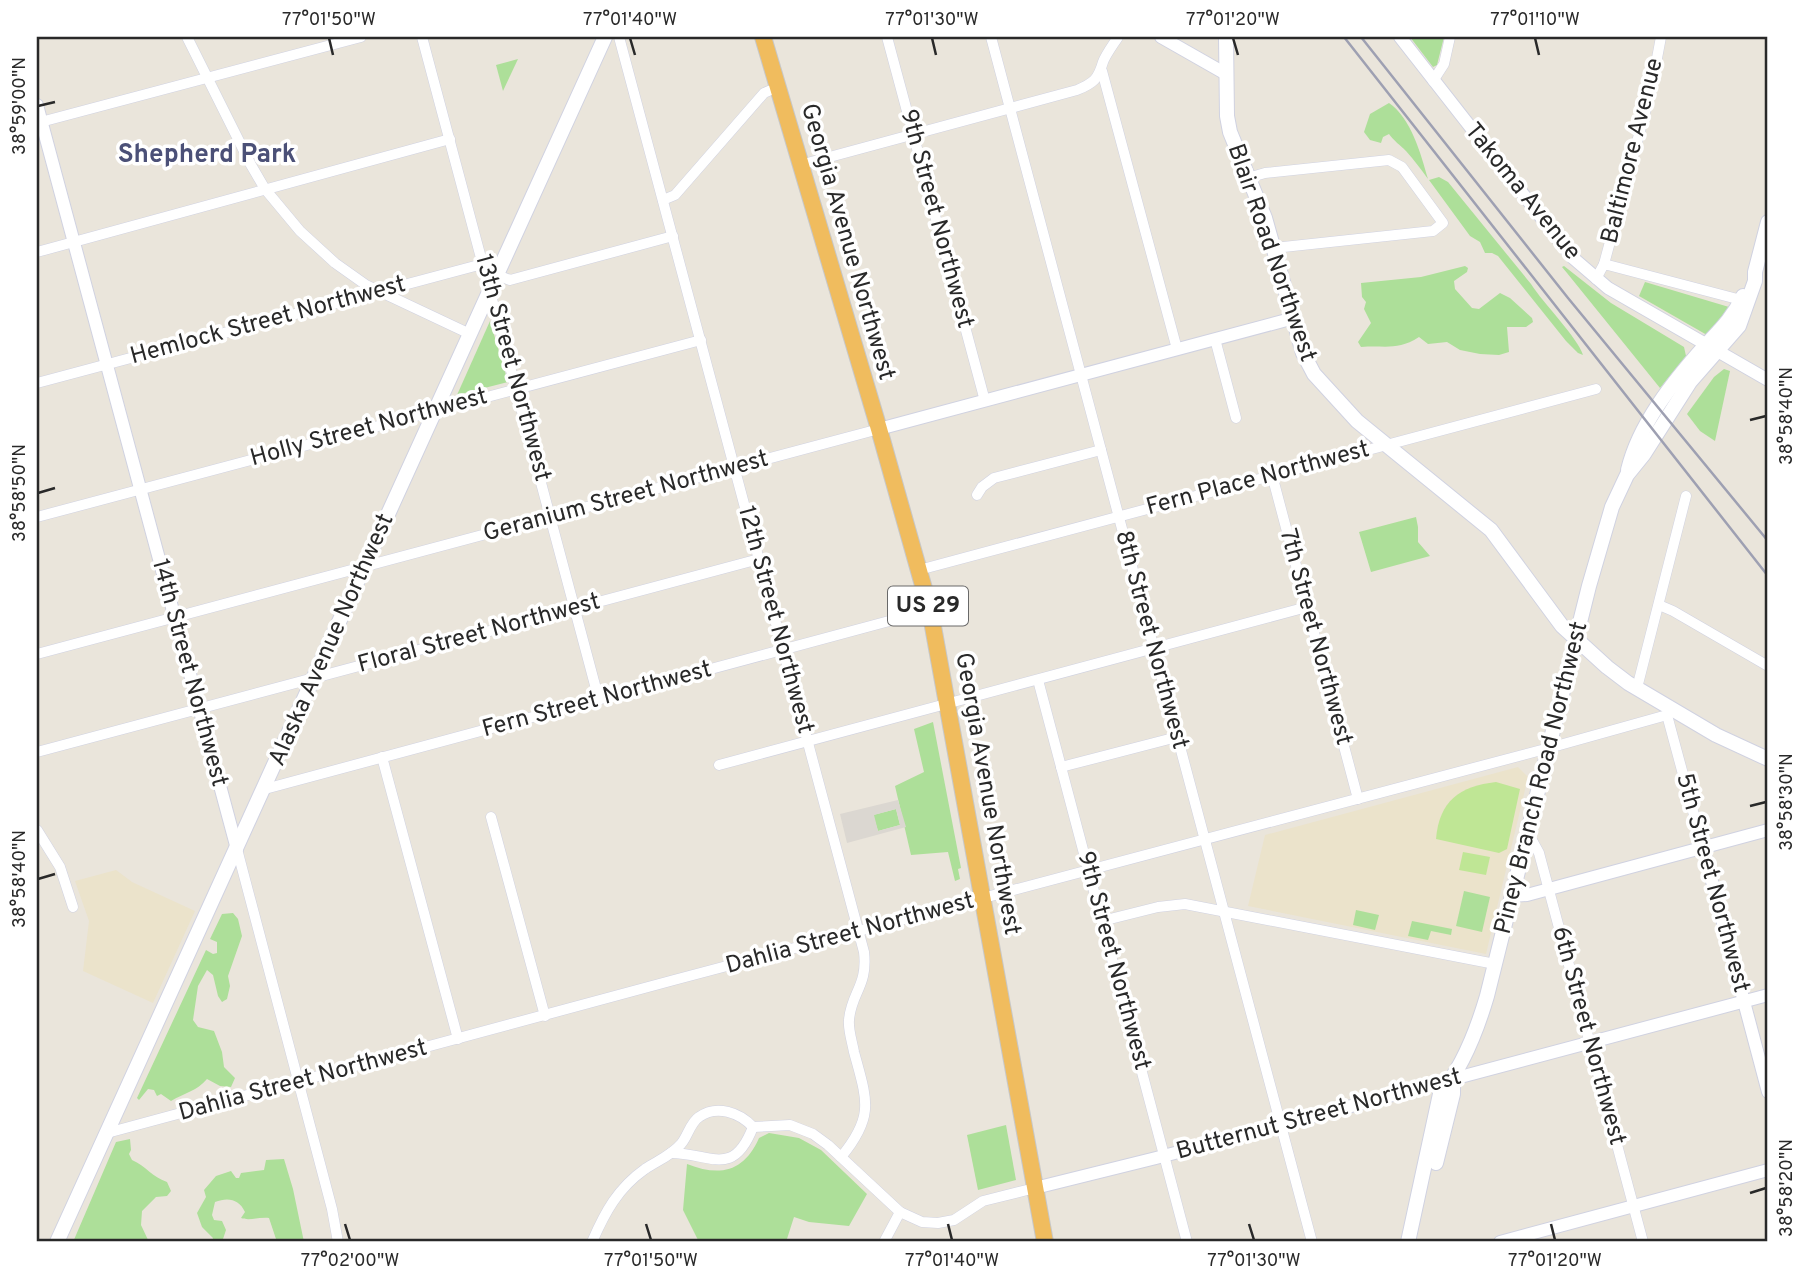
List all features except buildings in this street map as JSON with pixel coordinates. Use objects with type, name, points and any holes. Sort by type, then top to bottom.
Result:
[{"type":"highway","name":"Georgia Avenue Northwest","points":[[763,37],[930,610],[1045,1242]]},
{"type":"main road","name":"Alaska Avenue Northwest","points":[[57,1242],[606,37]]},
{"type":"main road","name":"Blair Road Northwest","points":[[1226,37],[1230,132],[1263,211],[1305,358],[1314,374],[1351,416],[1491,530],[1562,626],[1617,676],[1670,712],[1768,759]]},
{"type":"main road","name":"Piney Branch Road Northwest","points":[[1408,1242],[1440,1094],[1453,1079],[1481,1016],[1609,516],[1627,474],[1653,440],[1712,348],[1739,326],[1745,301],[1755,281],[1768,222]]},
{"type":"main road","name":"Piney Branch Road Northwest","points":[[1417,1242],[1453,1094],[1453,1079]]},
{"type":"street","points":[[187,37],[245,154],[265,189],[295,226],[352,276],[470,334]]},
{"type":"street","points":[[39,122],[361,37]]},
{"type":"street","name":"13th Street Northwest","points":[[422,37],[599,700]]},
{"type":"street","name":"12th Street Northwest","points":[[619,37],[864,952],[865,972],[850,1014],[849,1026],[866,1109],[860,1132],[841,1157]]},
{"type":"street","name":"9th Street Northwest","points":[[887,37],[985,401]]},
{"type":"street","name":"8th Street Northwest","points":[[990,37],[1312,1242]]},
{"type":"street","points":[[1118,37],[1103,61],[1102,71],[1177,349]]},
{"type":"street","points":[[1161,37],[1226,74]]},
{"type":"street","name":"Takoma Avenue","points":[[1400,37],[1573,258],[1596,279],[1604,264],[1745,301]]},
{"type":"street","points":[[1433,81],[1444,64],[1450,37]]},
{"type":"street","name":"Baltimore Avenue","points":[[1604,264],[1651,90],[1661,37]]},
{"type":"street","points":[[800,165],[1077,90],[1090,84],[1102,71]]},
{"type":"street","points":[[663,200],[675,195],[767,90],[778,87]]},
{"type":"street","name":"14th Street Northwest","points":[[37,104],[39,122],[74,242],[237,849],[334,1217],[338,1242]]},
{"type":"street","points":[[37,252],[450,139]]},
{"type":"street","points":[[1248,178],[1265,173],[1389,160],[1402,167],[1443,223],[1433,231],[1274,248]]},
{"type":"street","points":[[484,264],[510,279],[673,236]]},
{"type":"street","name":"Hemlock Street Northwest","points":[[37,383],[484,264]]},
{"type":"street","points":[[1596,279],[1768,380]]},
{"type":"street","name":"Geranium Street Northwest","points":[[37,654],[1294,318]]},
{"type":"street","points":[[1215,339],[1236,418]]},
{"type":"street","name":"Holly Street Northwest","points":[[37,517],[701,340]]},
{"type":"street","name":"Fern Place Northwest","points":[[919,570],[1596,389]]},
{"type":"street","points":[[977,495],[986,483],[994,478],[1101,450]]},
{"type":"street","name":"7th Street Northwest","points":[[1272,475],[1359,799]]},
{"type":"street","points":[[1637,688],[1686,496]]},
{"type":"street","name":"Floral Street Northwest","points":[[37,752],[760,559]]},
{"type":"street","points":[[1659,605],[1768,666]]},
{"type":"street","points":[[719,765],[1307,607]]},
{"type":"street","name":"Fern Street Northwest","points":[[265,789],[930,610]]},
{"type":"street","name":"9th Street Northwest","points":[[1038,680],[1188,1242]]},
{"type":"street","name":"Dahlia Street Northwest","points":[[107,1133],[1549,748],[1670,712]]},
{"type":"street","name":"5th Street Northwest","points":[[1670,712],[1768,1092]]},
{"type":"street","points":[[1061,767],[1177,737]]},
{"type":"street","points":[[382,758],[458,1039]]},
{"type":"street","points":[[491,817],[545,1016]]},
{"type":"street","points":[[37,830],[63,873],[73,907]]},
{"type":"street","points":[[1512,896],[1527,895],[1704,852],[1768,830]]},
{"type":"street","name":"6th Street Northwest","points":[[1528,833],[1539,853],[1643,1242]]},
{"type":"street","points":[[1102,922],[1176,904],[1224,910],[1495,964]]},
{"type":"street","name":"Butternut Street Northwest","points":[[753,1127],[777,1124],[799,1128],[818,1137],[900,1212],[922,1222],[946,1222],[963,1216],[983,1201],[1164,1156],[1768,995]]},
{"type":"street","points":[[592,1242],[614,1198],[641,1172],[671,1153],[698,1117],[714,1111],[729,1112],[745,1118],[753,1127],[742,1149],[733,1156],[710,1160],[671,1153]]},
{"type":"street","points":[[684,1139],[691,1155]]},
{"type":"street","points":[[1500,1242],[1768,1170]]},
{"type":"street","points":[[884,1242],[900,1212]]},
{"type":"shaded area","points":[[1518,767],[1528,777],[1486,954],[1248,906],[1265,835]]},
{"type":"shaded area","points":[[898,800],[906,827],[847,843],[840,814]],"holes":[[[896,809],[900,825],[878,831],[874,815]]]},
{"type":"shaded area","points":[[116,870],[132,882],[195,911],[153,1003],[83,971],[89,921],[75,881]]},
{"type":"green space","points":[[1410,37],[1444,37],[1437,65],[1433,67]]},
{"type":"green space","points":[[518,59],[503,91],[496,65]]},
{"type":"green space","points":[[1389,103],[1409,127],[1428,179],[1389,134],[1383,137],[1381,143],[1370,140],[1364,132],[1370,114]]},
{"type":"green space","points":[[1439,177],[1448,182],[1531,284],[1574,339],[1583,355],[1566,341],[1498,256],[1485,253],[1480,242],[1470,236],[1429,180]]},
{"type":"green space","points":[[1465,266],[1468,268],[1467,272],[1454,281],[1455,289],[1472,308],[1479,309],[1500,293],[1510,298],[1532,318],[1533,322],[1526,327],[1507,327],[1509,352],[1499,355],[1480,354],[1460,350],[1447,342],[1428,344],[1419,337],[1398,346],[1361,347],[1358,342],[1371,323],[1364,309],[1366,302],[1362,297],[1361,283],[1421,277]]},
{"type":"green space","points":[[1562,267],[1611,303],[1684,347],[1686,356],[1660,388]]},
{"type":"green space","points":[[1645,282],[1729,307],[1707,335],[1639,296]]},
{"type":"green space","points":[[490,321],[508,382],[457,395]]},
{"type":"green space","points":[[1724,369],[1730,371],[1715,441],[1700,431],[1687,414],[1714,377]]},
{"type":"green space","points":[[1416,517],[1418,542],[1430,556],[1371,572],[1359,532]]},
{"type":"green space","points":[[933,722],[961,868],[958,869],[960,879],[955,881],[948,852],[911,855],[895,786],[924,772],[914,729]]},
{"type":"green space","points":[[1496,782],[1520,789],[1507,849],[1499,853],[1436,839],[1442,815],[1454,798],[1472,787]]},
{"type":"green space","points":[[896,809],[900,825],[878,831],[873,815]]},
{"type":"green space","points":[[1463,852],[1490,857],[1486,875],[1459,870]]},
{"type":"green space","points":[[1464,891],[1490,897],[1482,932],[1456,926]]},
{"type":"green space","points":[[1356,910],[1379,915],[1375,930],[1353,925]]},
{"type":"green space","points":[[233,913],[238,919],[242,936],[228,976],[230,986],[227,999],[222,1002],[213,975],[207,970],[198,986],[193,1020],[198,1027],[214,1031],[224,1067],[235,1078],[231,1087],[220,1086],[207,1079],[195,1089],[171,1101],[148,1089],[139,1100],[137,1098],[206,950],[217,953],[217,942],[210,939],[222,914]]},
{"type":"green space","points":[[1412,921],[1452,929],[1451,935],[1431,931],[1428,940],[1408,936]]},
{"type":"green space","points":[[1006,1125],[1016,1180],[978,1190],[967,1135]]},
{"type":"green space","points":[[769,1133],[799,1138],[821,1150],[867,1194],[849,1226],[809,1222],[794,1217],[786,1242],[699,1242],[683,1210],[687,1164],[710,1170],[730,1169],[746,1158],[759,1138]]},
{"type":"green space","points":[[130,1139],[129,1154],[132,1160],[167,1182],[171,1191],[167,1196],[156,1197],[142,1211],[141,1225],[149,1242],[73,1242],[116,1142]]},
{"type":"green space","points":[[284,1159],[304,1242],[263,1242],[276,1239],[269,1218],[241,1218],[245,1212],[243,1208],[236,1202],[224,1200],[215,1202],[212,1215],[214,1220],[222,1221],[226,1230],[222,1242],[212,1242],[213,1238],[202,1227],[197,1213],[206,1197],[204,1190],[216,1176],[231,1171],[239,1178],[241,1173],[264,1170],[266,1160]]},
{"type":"railway","points":[[1344,37],[1768,576]]},
{"type":"railway","points":[[1361,37],[1568,298],[1768,541]]},
{"type":"district","name":"Shepherd Park","points":[[207,155]]}]
